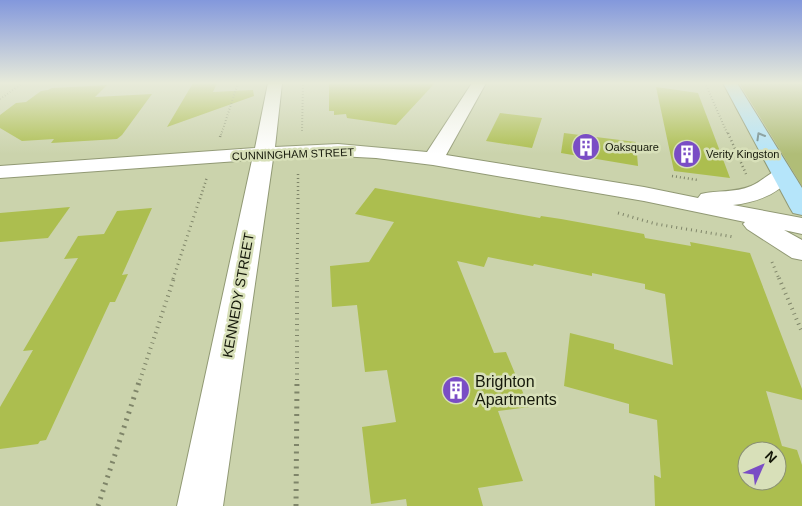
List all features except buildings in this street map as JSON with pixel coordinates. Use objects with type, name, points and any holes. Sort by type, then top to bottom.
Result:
[{"type":"main road","points":[[743,107],[802,208]]},
{"type":"street","name":"KENNEDY STREET","points":[[200,506],[264,153],[271,107]]},
{"type":"street","points":[[432,158],[465,107]]},
{"type":"street","name":"CUNNINGHAM STREET","points":[[0,172],[214,167],[264,153],[302,160],[348,151],[432,158],[644,194],[802,226]]},
{"type":"street","name":"CUNNINGHAM STREET","points":[[695,199],[732,198],[758,192],[771,186],[782,175]]},
{"type":"street","name":"CUNNINGHAM STREET","points":[[644,194],[739,203],[802,213]]},
{"type":"street","name":"CUNNINGHAM STREET","points":[[726,212],[756,224],[802,252]]},
{"type":"path","points":[[98,506],[207,177],[214,167],[231,107]]},
{"type":"path","points":[[296,506],[298,169],[302,160],[303,107]]},
{"type":"path","points":[[716,107],[748,178]]},
{"type":"path","points":[[197,178],[207,177],[214,167]]},
{"type":"path","points":[[617,213],[656,224],[744,239]]},
{"type":"path","points":[[771,260],[802,332]]},
{"type":"green space","points":[[753,107],[802,107],[802,186]]},
{"type":"place","name":"Oaksquare","points":[[586,147]]},
{"type":"place","name":"Verity Kingston","points":[[687,154]]},
{"type":"place","name":"Brighton Apartments","points":[[456,390]]}]
